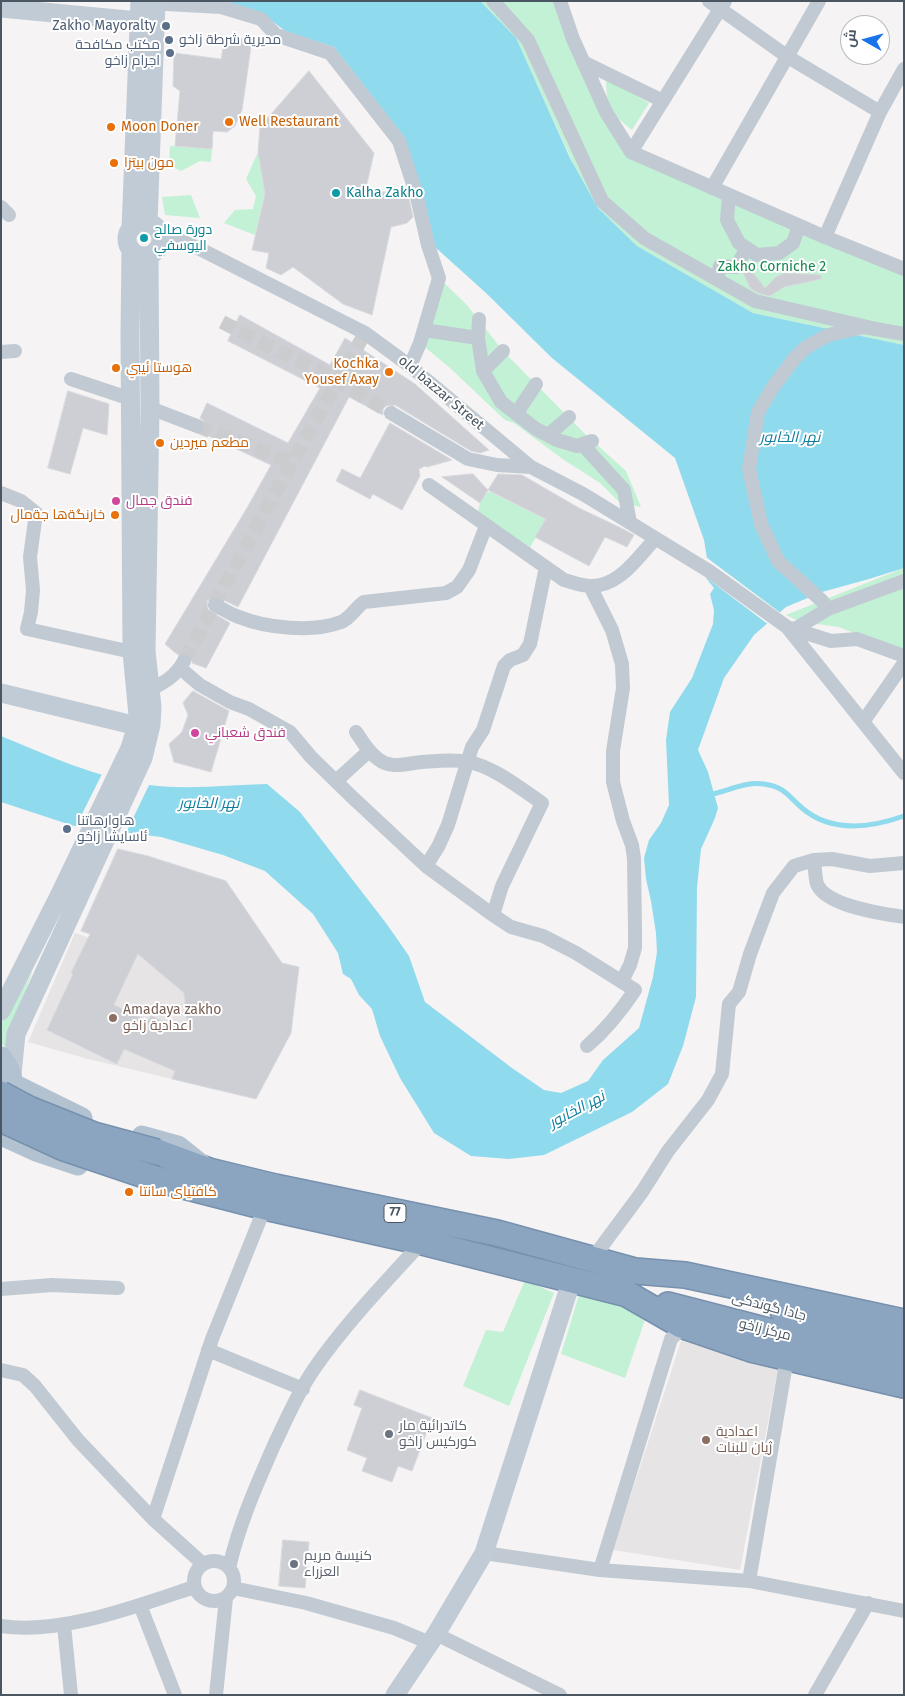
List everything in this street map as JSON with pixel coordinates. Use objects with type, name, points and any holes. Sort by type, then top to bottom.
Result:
[{"type":"highway","name":"77","points":[[7,1077],[29,1109],[94,1136],[157,1152],[209,1181],[265,1207],[422,1242],[572,1279],[631,1282]]},
{"type":"highway","name":"77","points":[[1,1119],[64,1148],[156,1179],[209,1181],[275,1187],[497,1233],[593,1258],[631,1282]]},
{"type":"highway","points":[[631,1282],[685,1274],[904,1322]]},
{"type":"highway","points":[[631,1282],[684,1326],[752,1349],[904,1385]]},
{"type":"highway","name":"جادا گوندکی","points":[[631,1282],[904,1343]]},
{"type":"highway","name":"مركز زاخو","points":[[631,1282],[904,1366]]},
{"type":"main road","points":[[140,226],[139,22],[148,2]]},
{"type":"main road","points":[[140,226],[157,228],[161,238],[159,246],[153,253],[140,253],[128,242],[128,237],[140,226],[148,2]]},
{"type":"main road","points":[[1,8],[139,22]]},
{"type":"main road","points":[[136,753],[138,715],[132,652],[130,334],[140,253]]},
{"type":"main road","points":[[1,1114],[10,1102],[7,1077],[16,1034],[69,897],[136,753],[148,742],[151,724],[152,707],[146,651],[150,408],[140,253]]},
{"type":"main road","points":[[1,693],[137,726]]},
{"type":"main road","points":[[1,1011],[69,897]]},
{"type":"main road","points":[[1,1135],[36,1151],[162,1193],[209,1181],[178,1146],[88,1121],[56,1107],[7,1077]]},
{"type":"main road","points":[[36,1151],[31,1137],[34,1123],[43,1112],[56,1107]]},
{"type":"main road","points":[[395,1695],[433,1639],[484,1553],[572,1279]]},
{"type":"street","points":[[493,1],[528,40],[602,201],[644,238],[755,301],[885,331]]},
{"type":"street","points":[[560,1],[573,39],[606,112],[631,152],[799,226],[904,269]]},
{"type":"street","points":[[712,188],[819,1]]},
{"type":"street","points":[[148,2],[222,7],[261,19],[276,35],[330,52],[399,141],[416,193],[428,245],[439,278],[424,330],[410,366]]},
{"type":"street","points":[[631,152],[663,101],[718,4],[788,57],[880,112]]},
{"type":"street","points":[[583,62],[663,101]]},
{"type":"street","points":[[825,237],[880,112],[898,91],[904,69]]},
{"type":"street","points":[[729,195],[728,220],[740,244],[757,255],[778,253],[793,242],[799,226]]},
{"type":"street","name":"old bazzar Street","points":[[161,238],[181,241],[207,252],[365,334],[410,366],[530,467],[582,494],[709,571],[791,628]]},
{"type":"street","points":[[737,291],[739,277],[736,267],[747,248]]},
{"type":"street","points":[[716,279],[720,266],[736,267]]},
{"type":"street","points":[[479,319],[478,338],[483,371],[500,402],[536,429],[556,440],[577,446],[587,442],[624,490],[630,523]]},
{"type":"street","points":[[825,605],[778,561],[761,524],[749,469],[758,412],[773,387],[805,348],[828,335],[864,327],[904,334]]},
{"type":"street","points":[[424,330],[478,338]]},
{"type":"street","points":[[483,371],[503,351]]},
{"type":"street","points":[[71,379],[131,399]]},
{"type":"street","points":[[516,414],[536,384]]},
{"type":"street","points":[[150,408],[197,426]]},
{"type":"street","points":[[391,413],[468,459],[497,465],[530,467]]},
{"type":"street","points":[[548,436],[568,417]]},
{"type":"street","points":[[428,485],[564,580],[590,586],[606,584],[620,577],[655,539]]},
{"type":"street","points":[[1,493],[21,501],[36,513],[30,556],[33,590],[27,629],[132,652]]},
{"type":"street","points":[[215,605],[238,617],[258,623],[284,627],[314,627],[343,621],[364,602],[418,597],[446,592],[457,587],[469,570],[486,526]]},
{"type":"street","points":[[426,866],[438,847],[448,825],[472,747],[483,730],[504,666],[510,660],[523,655],[530,644],[546,567]]},
{"type":"street","points":[[791,628],[825,605],[904,581]]},
{"type":"street","points":[[590,586],[612,630],[622,664],[623,688],[613,751],[614,782],[617,800],[633,852],[635,930],[633,956],[622,981]]},
{"type":"street","points":[[791,628],[831,641],[857,639],[904,656]]},
{"type":"street","points":[[791,628],[904,773]]},
{"type":"street","points":[[149,690],[167,682],[182,664],[200,685],[290,732],[311,757],[426,866],[493,915],[510,927],[543,936],[576,953],[635,990],[621,1011],[587,1046]]},
{"type":"street","points":[[863,722],[904,664]]},
{"type":"street","points":[[356,732],[369,751],[379,760],[391,765],[438,761],[468,762],[491,771],[542,804],[502,886],[493,915]]},
{"type":"street","points":[[336,781],[369,751]]},
{"type":"street","points":[[593,1258],[642,1192],[668,1151],[708,1100],[722,1074],[730,1004],[739,992],[750,954],[773,893],[794,866],[814,860],[832,859],[870,866],[904,863]]},
{"type":"street","points":[[814,860],[817,885],[833,900],[872,913],[904,917]]},
{"type":"street","points":[[153,1519],[208,1350],[265,1207]]},
{"type":"street","points":[[216,1695],[229,1593],[234,1581],[229,1568],[236,1539],[247,1506],[290,1410],[313,1370],[342,1333],[422,1242]]},
{"type":"street","points":[[1,1289],[52,1285],[118,1288]]},
{"type":"street","points":[[600,1570],[671,1339],[684,1326]]},
{"type":"street","points":[[208,1350],[302,1389]]},
{"type":"street","points":[[749,1581],[786,1358]]},
{"type":"street","points":[[2,1372],[23,1375],[35,1386],[78,1440],[153,1519],[203,1564]]},
{"type":"street","points":[[484,1553],[600,1570],[749,1581],[904,1611]]},
{"type":"street","points":[[229,1568],[217,1561],[210,1561],[198,1568],[194,1574],[194,1588],[202,1598],[208,1601],[220,1601],[229,1593],[306,1603],[433,1639],[560,1695]]},
{"type":"street","points":[[1,1626],[38,1627],[64,1625],[140,1605],[194,1588]]},
{"type":"street","points":[[815,1695],[868,1603]]},
{"type":"street","points":[[140,1605],[175,1695]]},
{"type":"street","points":[[64,1625],[71,1695]]},
{"type":"shaded area","name":"Amadaya zakho اعدادية زاخو","points":[[75,933],[140,955],[184,993],[190,1043],[172,1079],[88,1059],[28,1042]]},
{"type":"shaded area","points":[[682,1338],[779,1364],[740,1570],[613,1550]]},
{"type":"green space","name":"Zakho Corniche 2","points":[[478,1],[561,1],[631,152],[904,269],[904,345],[753,313],[637,246],[598,208],[574,165],[516,39]]},
{"type":"green space","points":[[606,81],[649,103],[632,130],[612,110],[609,104]]},
{"type":"green space","points":[[170,146],[212,149],[211,162],[200,161],[181,171],[169,165]]},
{"type":"green space","points":[[258,152],[265,194],[255,235],[224,223],[235,210],[253,209],[256,196],[246,179]]},
{"type":"green space","points":[[191,195],[200,218],[165,215],[162,197]]},
{"type":"green space","points":[[439,278],[467,305],[503,351],[586,435],[626,471],[641,507],[619,502],[600,483],[564,460],[514,423],[505,420],[450,368],[420,343]]},
{"type":"green space","points":[[487,492],[491,492],[546,519],[528,551],[477,516],[480,503]]},
{"type":"green space","points":[[904,568],[904,653],[839,627],[801,622],[786,615]]},
{"type":"green space","points":[[33,970],[12,1027],[8,1055],[1,1042],[1,1024]]},
{"type":"green space","points":[[525,1280],[554,1293],[509,1406],[463,1386],[486,1330],[503,1332]]},
{"type":"green space","points":[[582,1285],[648,1311],[625,1378],[561,1354]]},
{"type":"water","name":"نهر الخابور","points":[[226,1],[480,1],[516,38],[570,158],[598,208],[637,246],[753,313],[904,345],[904,568],[822,592],[786,607],[754,635],[724,678],[698,750],[708,772],[718,808],[701,849],[697,887],[696,997],[683,1046],[668,1084],[632,1112],[544,1155],[509,1159],[471,1156],[434,1133],[400,1078],[380,1036],[372,1009],[359,995],[351,979],[343,974],[338,953],[313,914],[265,871],[223,855],[161,837],[74,826],[1,802],[1,736],[92,772],[130,782],[178,787],[267,784],[300,812],[386,923],[409,956],[425,1002],[544,1090],[561,1093],[588,1081],[603,1060],[639,1028],[653,977],[657,952],[656,933],[644,858],[649,840],[661,823],[669,805],[666,740],[670,712],[692,678],[713,624],[714,610],[710,594],[714,588],[706,578],[709,571],[704,540],[675,458],[552,358],[486,293],[435,247],[404,137],[334,47],[285,31],[263,14]]},
{"type":"pier","points":[[706,557],[782,614],[769,625],[704,576],[707,570]]},
{"type":"pier","points":[[103,772],[150,783],[125,835],[75,828]]},
{"type":"building","points":[[225,36],[252,40],[242,110],[235,126],[227,132],[213,131],[212,149],[175,146],[180,91],[173,86],[174,53],[221,59]]},
{"type":"building","name":"Kalha Zakho","points":[[309,71],[374,153],[365,192],[406,192],[408,195],[413,217],[407,223],[391,227],[372,315],[343,304],[293,267],[281,275],[266,268],[269,253],[252,250],[265,194],[258,152],[260,127]]},
{"type":"building","points":[[747,265],[765,288],[776,277],[784,273],[821,275],[821,279],[784,287],[770,296],[758,293],[750,288],[743,272]]},
{"type":"building","points":[[240,315],[330,365],[345,338],[415,384],[489,450],[480,453],[471,451],[395,405],[386,406],[383,409],[383,415],[349,397],[238,607],[215,596],[207,601],[208,610],[230,623],[206,668],[192,663],[192,657],[188,653],[184,652],[178,655],[165,644],[271,465],[202,433],[206,425],[200,418],[207,403],[288,443],[320,388],[228,341]]},
{"type":"building","points":[[68,391],[109,404],[107,435],[83,428],[70,474],[48,468]]},
{"type":"building","points":[[390,423],[452,460],[419,469],[420,476],[402,510],[373,494],[370,499],[336,481],[342,469],[360,478]]},
{"type":"building","points":[[473,474],[488,490],[480,503],[442,477]]},
{"type":"building","points":[[498,474],[522,475],[579,508],[634,535],[627,547],[605,537],[589,566],[535,537],[546,519],[488,490]]},
{"type":"building","points":[[193,691],[229,711],[211,772],[174,762],[169,744],[182,732],[188,715],[183,703]]},
{"type":"building","points":[[118,849],[148,856],[226,881],[282,963],[299,967],[291,1033],[256,1099],[172,1079],[175,1071],[124,1049],[117,1064],[47,1030],[90,934],[81,931]],"holes":[[[138,954],[184,993],[188,1032],[151,1016],[148,1021],[114,1005]]]},
{"type":"building","name":"كاتدرائية مار كوركيس زاخو","points":[[360,1390],[432,1418],[412,1471],[398,1466],[392,1482],[362,1471],[367,1458],[347,1450],[362,1408],[354,1405]]},
{"type":"building","name":"كنيسة مريم العزراء","points":[[283,1540],[309,1542],[305,1588],[279,1586]]},
{"type":"waterway","points":[[708,795],[757,783],[777,787],[813,816],[838,825],[864,825],[904,816]]},
{"type":"tunnel","points":[[222,322],[338,381],[391,413]]},
{"type":"tunnel","points":[[184,660],[365,333]]},
{"type":"tunnel","points":[[197,426],[292,462]]},
{"type":"place","name":"Zakho Mayoralty","points":[[166,26]]},
{"type":"place","name":"مديرية شرطة زاخو","points":[[169,40]]},
{"type":"place","name":"مكتب مكافحة اجرام زاخو","points":[[170,53]]},
{"type":"place","name":"Well Restaurant","points":[[229,122]]},
{"type":"place","name":"Moon Doner","points":[[111,127]]},
{"type":"place","name":"مون بيتزا","points":[[114,163]]},
{"type":"place","name":"Kalha Zakho","points":[[336,193]]},
{"type":"place","name":"دورة صالح اليوسفي","points":[[144,238]]},
{"type":"place","name":"هوستا ئيبي","points":[[116,368]]},
{"type":"place","name":"Kochka Yousef Axay","points":[[389,372]]},
{"type":"place","name":"مطعم ميردين","points":[[160,443]]},
{"type":"place","name":"فندق جمال","points":[[116,501]]},
{"type":"place","name":"خارنگةها جةمال","points":[[115,515]]},
{"type":"place","name":"فندق شعباني","points":[[195,733]]},
{"type":"place","name":"هاوارهاتنا ئاسایشا زاخو","points":[[67,829]]},
{"type":"place","name":"Amadaya zakho اعدادية زاخو","points":[[113,1018]]},
{"type":"place","name":"کافتیای سانتا","points":[[129,1192]]},
{"type":"place","name":"كاتدرائية مار كوركيس زاخو","points":[[389,1434]]},
{"type":"place","name":"اعدادية ژیان للبنات","points":[[706,1440]]},
{"type":"place","name":"كنيسة مريم العزراء","points":[[294,1564]]}]
